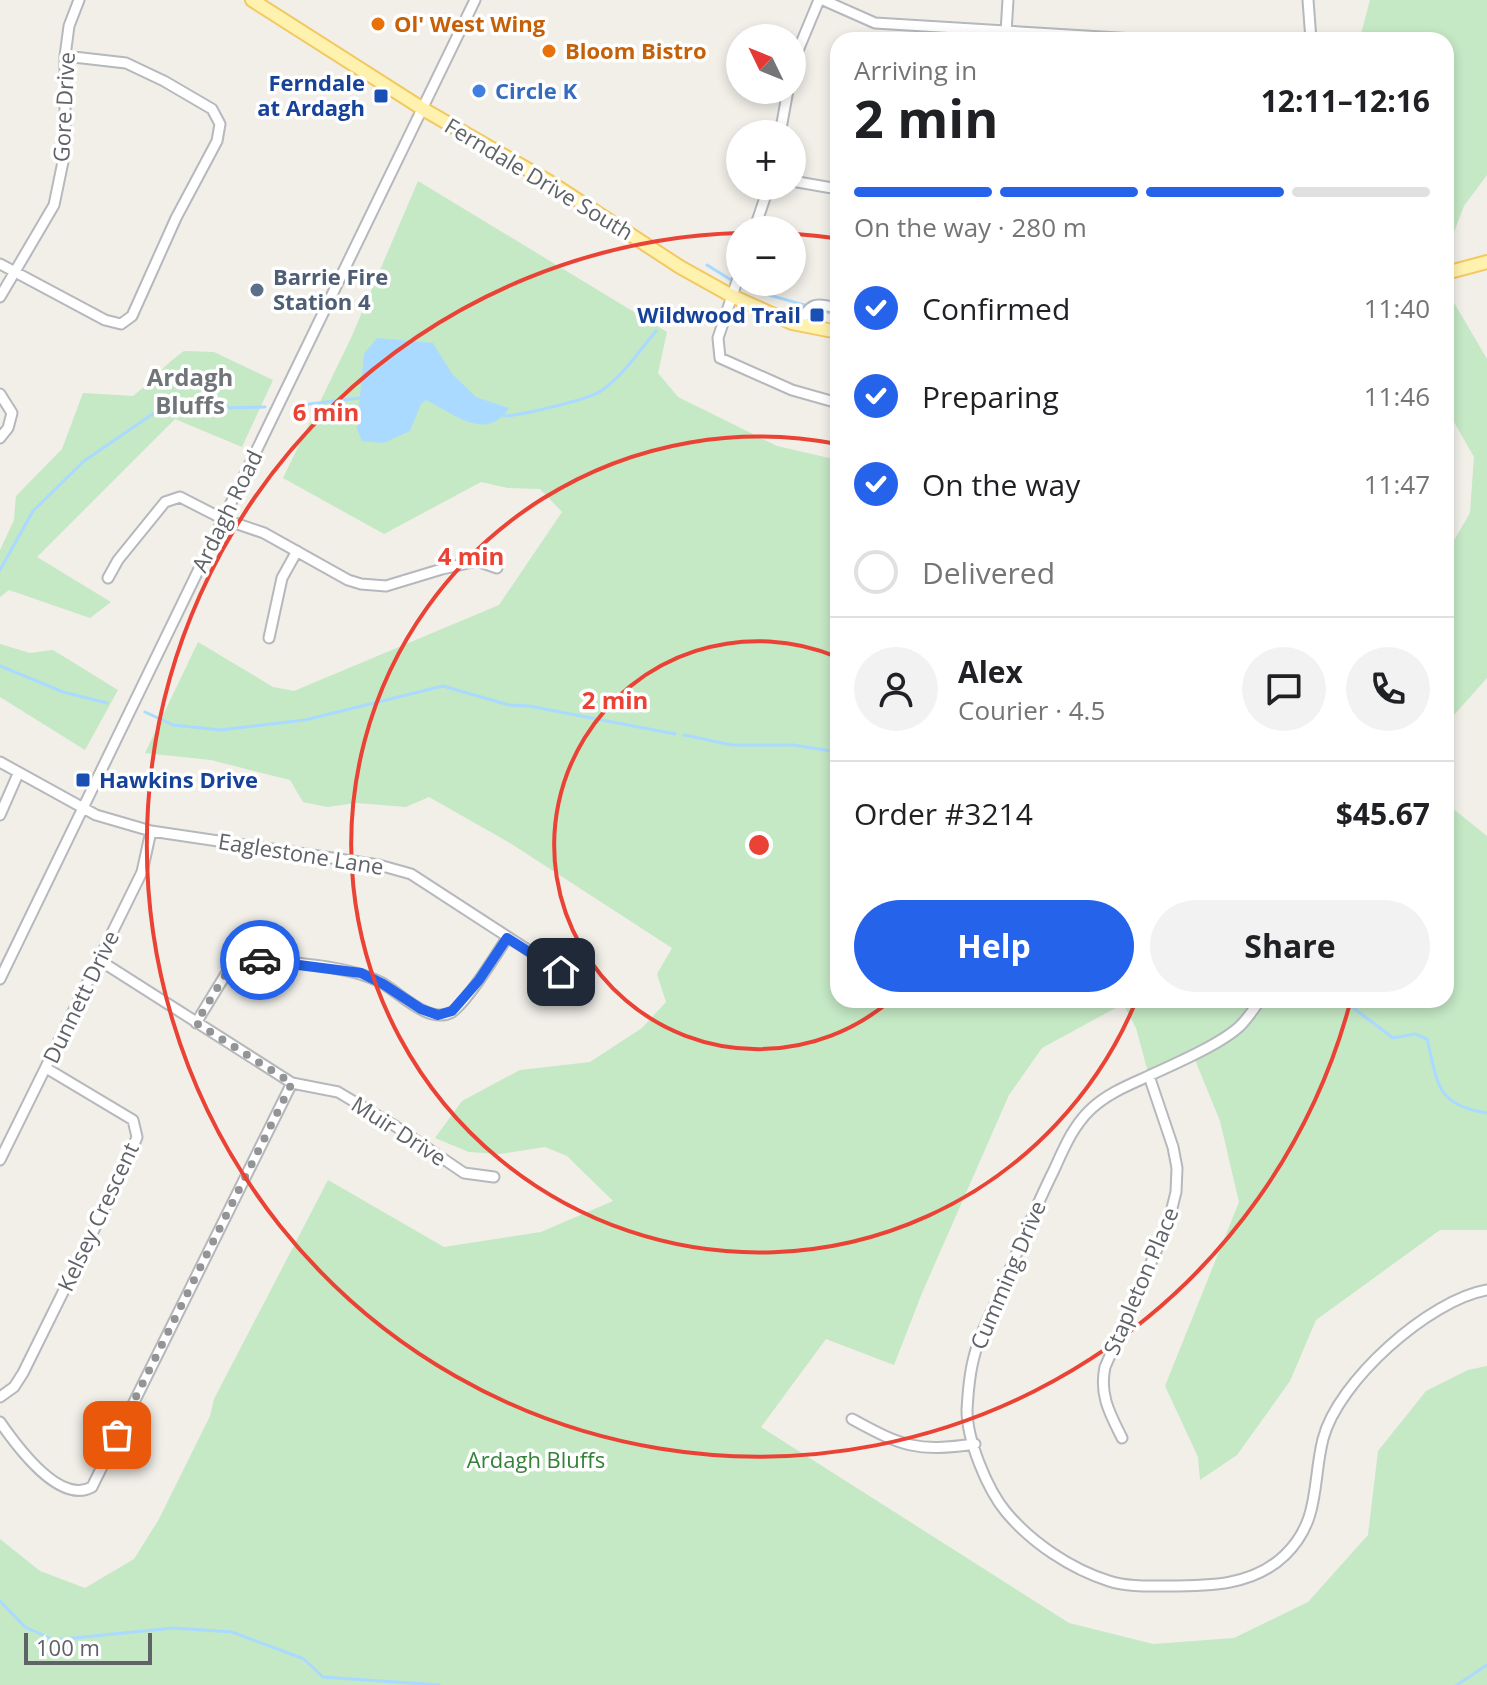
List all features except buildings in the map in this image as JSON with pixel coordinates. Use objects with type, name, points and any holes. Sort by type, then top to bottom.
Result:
[{"type":"main road","name":"Ferndale Drive South","points":[[252,0],[423,109],[553,184],[680,267],[726,293]]},
{"type":"main road","points":[[1454,271],[1487,262]]},
{"type":"main road","name":"Ferndale Drive South","points":[[732,296],[799,324],[830,330]]},
{"type":"street","name":"Gore Drive","points":[[0,297],[54,205],[65,152],[65,56],[69,26],[79,0]]},
{"type":"street","name":"Ardagh Road","points":[[0,979],[475,0]]},
{"type":"street","points":[[806,37],[821,0],[875,23],[1006,32],[1008,0]]},
{"type":"street","points":[[1308,0],[1310,32]]},
{"type":"street","points":[[0,264],[105,320],[121,324],[132,316],[176,218],[217,141],[220,124],[212,109],[164,81],[126,63],[65,56]]},
{"type":"street","points":[[806,183],[830,188]]},
{"type":"street","points":[[732,296],[718,338],[720,358],[792,390],[830,401]]},
{"type":"street","points":[[799,324],[811,306],[830,306]]},
{"type":"street","points":[[0,394],[12,413],[8,428],[0,438]]},
{"type":"street","points":[[108,578],[118,560],[169,499],[185,499],[223,519],[264,533],[348,580],[374,586],[397,584],[477,561],[497,568]]},
{"type":"street","points":[[269,638],[282,578],[297,551]]},
{"type":"street","points":[[0,762],[83,808]]},
{"type":"street","points":[[0,815],[18,774]]},
{"type":"street","name":"Eaglestone Lane","points":[[83,808],[151,831],[379,865],[411,874],[585,987]]},
{"type":"street","name":"Dunnett Drive","points":[[0,1160],[142,872],[151,831]]},
{"type":"street","points":[[196,1023],[232,964],[244,958],[361,973],[421,1009],[438,1015],[452,1011],[479,980],[507,938]]},
{"type":"street","name":"Muir Drive","points":[[99,960],[292,1083],[338,1092],[464,1173],[494,1177]]},
{"type":"street","name":"Cumming Drive","points":[[1254,1008],[1238,1029],[1189,1058],[1113,1093],[1091,1109],[1074,1129],[1035,1208],[974,1354],[968,1384],[967,1415],[983,1476],[1021,1530],[1078,1569],[1112,1582],[1147,1586],[1211,1586],[1237,1582],[1261,1571],[1285,1556],[1302,1532],[1315,1502],[1323,1440],[1347,1390],[1364,1370],[1425,1318],[1468,1293],[1487,1290]]},
{"type":"street","name":"Kelsey Crescent","points":[[0,1397],[14,1387],[23,1373],[137,1137],[133,1120],[46,1068]]},
{"type":"street","name":"Stapleton Place","points":[[1122,1438],[1105,1404],[1105,1367],[1168,1224],[1177,1180],[1173,1147],[1149,1076]]},
{"type":"street","points":[[0,1422],[25,1457],[43,1474],[75,1491],[92,1487],[292,1083]]},
{"type":"street","points":[[852,1419],[893,1442],[917,1448],[940,1450],[975,1444]]},
{"type":"green space","points":[[1370,0],[1487,0],[1487,175],[1464,206],[1454,232],[1454,32],[1362,32]]},
{"type":"green space","name":"Ardagh Bluffs","points":[[418,181],[667,332],[658,373],[678,397],[777,446],[830,458],[830,1008],[1116,1008],[1042,1048],[1009,1095],[922,1293],[894,1365],[826,1339],[761,1427],[1069,1623],[1153,1644],[1234,1638],[1308,1602],[1368,1535],[1378,1451],[1426,1391],[1468,1370],[1487,1366],[1487,1685],[0,1685],[0,1539],[40,1571],[85,1588],[134,1559],[159,1519],[210,1416],[214,1399],[328,1180],[444,1247],[541,1232],[613,1201],[567,1156],[545,1147],[500,1154],[469,1152],[435,1138],[462,1101],[520,1070],[590,1062],[642,1028],[666,1002],[657,974],[672,948],[510,843],[429,797],[406,807],[356,803],[327,807],[303,802],[290,780],[211,760],[145,753],[198,642],[273,687],[294,691],[499,605],[562,512],[540,489],[508,488],[481,482],[384,534],[283,478],[351,338]]},
{"type":"green space","points":[[1454,303],[1487,359],[1487,678],[1454,715],[1454,540],[1470,513],[1474,457],[1454,422]]},
{"type":"green space","points":[[184,351],[214,352],[273,380],[242,447],[175,419],[37,557],[111,602],[90,618],[9,590],[0,597],[0,550],[14,520],[16,496],[62,449],[83,393],[133,396]]},
{"type":"green space","points":[[0,644],[30,653],[53,650],[118,690],[85,750],[0,697]]},
{"type":"green space","name":"Ardagh Bluffs","points":[[1454,809],[1487,836],[1487,1230],[1440,1230],[1316,1320],[1290,1381],[1237,1455],[1200,1480],[1198,1457],[1165,1386],[1239,1202],[1220,1121],[1193,1055],[1149,1076],[1136,1028],[1125,1008],[1454,1008]]},
{"type":"water","points":[[377,338],[433,343],[452,374],[476,397],[509,408],[500,418],[480,424],[469,422],[426,400],[421,404],[410,431],[383,443],[362,441],[357,429],[364,354]]},
{"type":"waterway","points":[[707,265],[744,288],[808,306]]},
{"type":"waterway","points":[[815,309],[830,313]]},
{"type":"waterway","points":[[504,416],[582,399],[601,391],[624,371],[656,331]]},
{"type":"waterway","points":[[293,406],[360,398]]},
{"type":"waterway","points":[[0,570],[33,511],[84,461],[160,409],[265,407]]},
{"type":"waterway","points":[[0,666],[63,692],[107,703]]},
{"type":"waterway","points":[[145,712],[173,725],[221,730],[305,720],[443,686],[509,705],[529,706],[675,734]]},
{"type":"waterway","points":[[684,735],[732,745],[793,745],[830,751]]},
{"type":"waterway","points":[[1354,1008],[1393,1038],[1415,1034],[1427,1039],[1437,1080],[1448,1098],[1487,1113]]},
{"type":"waterway","points":[[0,1601],[25,1627],[54,1640],[173,1628],[232,1632],[304,1659],[323,1677],[439,1685]]},
{"type":"waterway","points":[[1457,1685],[1487,1665]]},
{"type":"way so far","points":[[117,1435],[292,1083],[196,1023],[232,964],[244,958],[260,960]]},
{"type":"place","name":"Ol' West Wing","points":[[378,24]]},
{"type":"place","name":"Bloom Bistro","points":[[549,51]]},
{"type":"place","name":"Circle K","points":[[479,91]]},
{"type":"place","name":"Ferndale at Ardagh","points":[[381,96]]},
{"type":"place","name":"Barrie Fire Station 4","points":[[257,290]]},
{"type":"place","name":"Wildwood Trail","points":[[817,315]]},
{"type":"place","name":"Hawkins Drive","points":[[83,780]]},
{"type":"district","name":"Ardagh Bluffs","points":[[190,392]]},
{"type":"route","points":[[260,960],[361,973],[421,1009],[438,1015],[452,1011],[479,980],[507,938],[561,972]]}]
